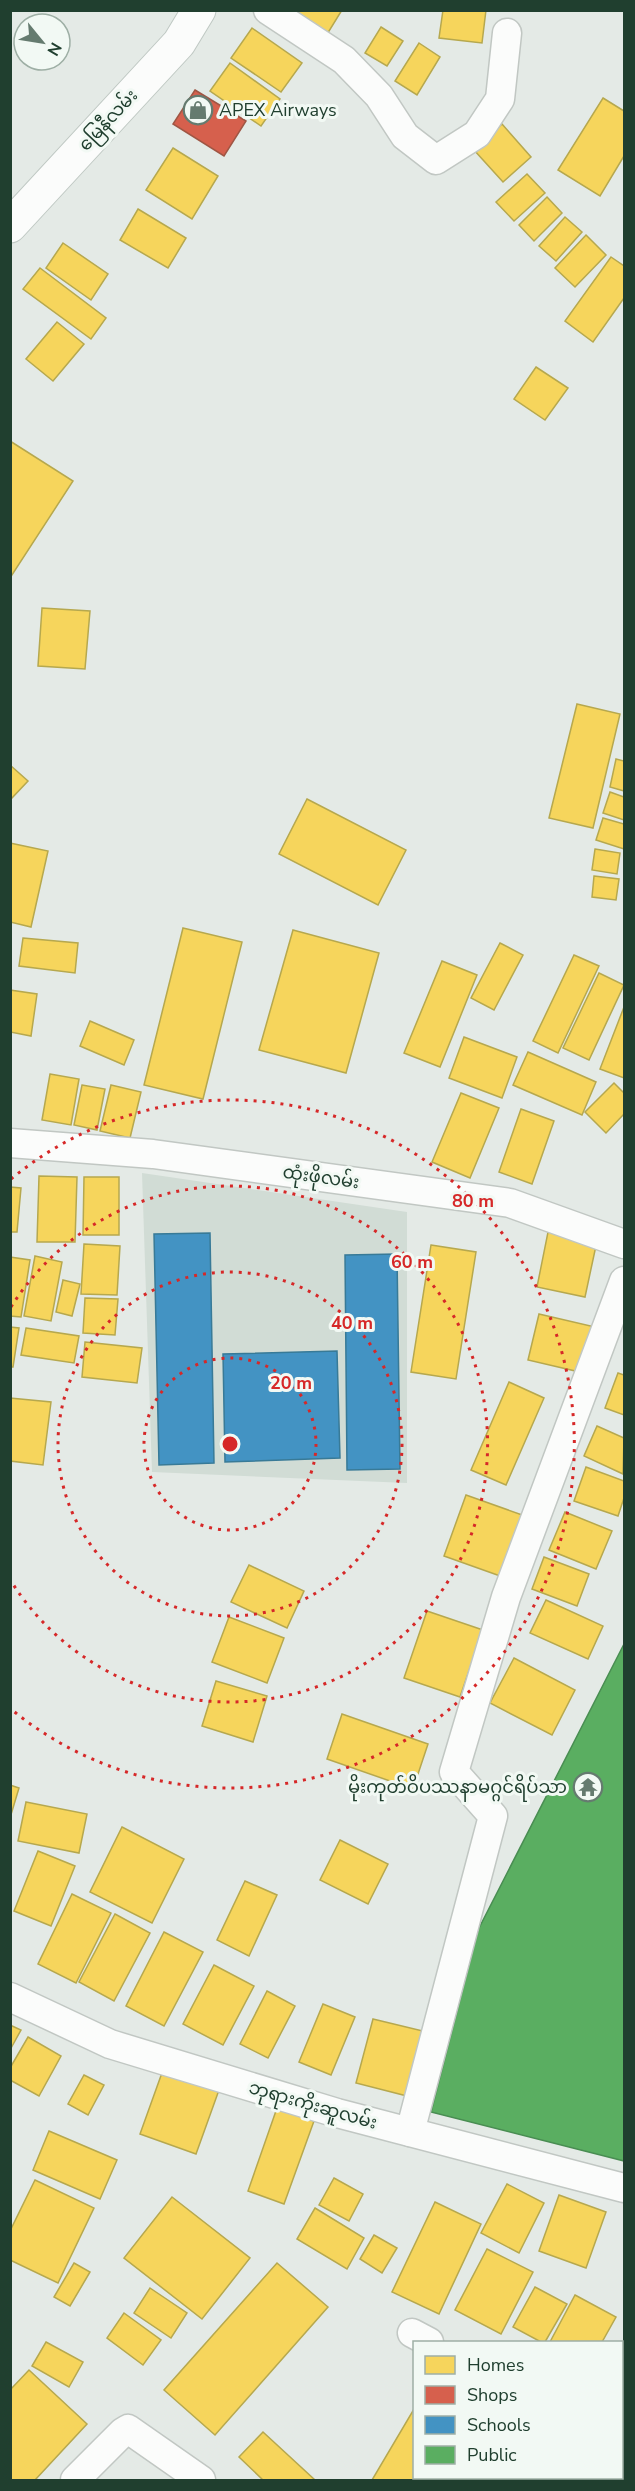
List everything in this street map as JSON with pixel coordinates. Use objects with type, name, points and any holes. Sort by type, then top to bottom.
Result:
[{"type":"main road","name":"မြေနီလမ်း","points":[[10,226],[179,43],[200,10]]},
{"type":"street","points":[[268,10],[344,60],[380,96],[405,136],[436,160],[477,134],[500,99],[507,33]]},
{"type":"street","name":"ထုံးဖိုလမ်း","points":[[10,1143],[153,1154],[510,1203],[624,1244]]},
{"type":"street","points":[[410,2132],[493,1816],[454,1772],[506,1597],[624,1281]]},
{"type":"street","name":"ဘုရားကိုးဆူလမ်း","points":[[10,1997],[110,2044],[337,2113],[624,2188]]},
{"type":"street","points":[[75,2481],[128,2429],[201,2481]]},
{"type":"shaded area","points":[[142,1173],[407,1212],[407,1483],[152,1472]]},
{"type":"building: Homes","points":[[285,10],[342,10],[326,36]]},
{"type":"building: Homes","points":[[443,10],[486,10],[482,43],[439,38]]},
{"type":"building: Homes","points":[[381,27],[403,41],[387,66],[365,53]]},
{"type":"building: Homes","points":[[252,28],[302,63],[281,92],[231,58]]},
{"type":"building: Homes","points":[[419,43],[440,57],[417,95],[395,81]]},
{"type":"building: Homes","points":[[230,63],[280,99],[261,126],[210,91]]},
{"type":"building: Homes","points":[[603,98],[624,111],[624,156],[600,196],[558,170]]},
{"type":"building: Homes","points":[[502,124],[531,157],[503,182],[474,150]]},
{"type":"building: Homes","points":[[173,148],[218,176],[192,219],[146,190]]},
{"type":"building: Homes","points":[[527,174],[545,193],[514,221],[496,202]]},
{"type":"building: Homes","points":[[547,197],[562,213],[534,241],[519,225]]},
{"type":"building: Homes","points":[[138,209],[186,238],[168,268],[120,240]]},
{"type":"building: Homes","points":[[565,217],[582,232],[556,261],[539,246]]},
{"type":"building: Homes","points":[[586,235],[606,255],[575,287],[555,268]]},
{"type":"building: Homes","points":[[63,243],[108,274],[91,300],[46,268]]},
{"type":"building: Homes","points":[[611,257],[624,266],[624,298],[593,342],[565,321]]},
{"type":"building: Homes","points":[[40,268],[106,318],[91,339],[23,289]]},
{"type":"building: Homes","points":[[57,322],[84,344],[53,381],[26,359]]},
{"type":"building: Homes","points":[[536,367],[568,388],[545,420],[514,399]]},
{"type":"building: Homes","points":[[10,441],[73,481],[10,578]]},
{"type":"building: Homes","points":[[42,608],[90,611],[85,669],[38,666]]},
{"type":"building: Homes","points":[[577,704],[620,714],[593,828],[549,818]]},
{"type":"building: Homes","points":[[616,759],[624,761],[624,791],[610,787]]},
{"type":"building: Homes","points":[[10,765],[28,781],[10,800]]},
{"type":"building: Homes","points":[[610,792],[624,797],[624,820],[603,813]]},
{"type":"building: Homes","points":[[307,799],[406,850],[378,905],[279,854]]},
{"type":"building: Homes","points":[[603,818],[624,824],[624,849],[596,840]]},
{"type":"building: Homes","points":[[10,843],[48,851],[31,927],[10,922]]},
{"type":"building: Homes","points":[[595,849],[620,853],[617,874],[592,870]]},
{"type":"building: Homes","points":[[594,876],[619,879],[616,900],[592,897]]},
{"type":"building: Homes","points":[[183,928],[242,942],[203,1099],[144,1085]]},
{"type":"building: Homes","points":[[293,930],[379,953],[346,1073],[259,1050]]},
{"type":"building: Homes","points":[[23,938],[78,943],[75,973],[19,966]]},
{"type":"building: Homes","points":[[500,943],[523,955],[494,1010],[471,998]]},
{"type":"building: Homes","points":[[574,955],[599,966],[558,1053],[533,1041]]},
{"type":"building: Homes","points":[[442,961],[477,975],[440,1067],[404,1053]]},
{"type":"building: Homes","points":[[599,973],[624,985],[589,1060],[563,1048]]},
{"type":"building: Homes","points":[[10,990],[37,994],[31,1036],[10,1032]]},
{"type":"building: Homes","points":[[624,1007],[624,1078],[600,1069]]},
{"type":"building: Homes","points":[[90,1021],[134,1040],[124,1065],[80,1046]]},
{"type":"building: Homes","points":[[464,1037],[517,1057],[502,1098],[449,1078]]},
{"type":"building: Homes","points":[[528,1052],[596,1082],[582,1115],[513,1085]]},
{"type":"building: Homes","points":[[50,1074],[79,1079],[71,1125],[42,1120]]},
{"type":"building: Homes","points":[[614,1083],[624,1093],[624,1114],[606,1133],[585,1112]]},
{"type":"building: Homes","points":[[82,1085],[105,1089],[97,1130],[74,1125]]},
{"type":"building: Homes","points":[[111,1085],[141,1092],[130,1138],[100,1131]]},
{"type":"building: Homes","points":[[461,1093],[499,1108],[470,1178],[432,1162]]},
{"type":"building: Homes","points":[[521,1109],[554,1121],[532,1184],[499,1172]]},
{"type":"building: Homes","points":[[39,1176],[77,1177],[75,1242],[37,1242]]},
{"type":"building: Homes","points":[[84,1177],[119,1177],[119,1235],[83,1235]]},
{"type":"building: Homes","points":[[10,1187],[21,1188],[17,1232],[10,1232]]},
{"type":"building: Homes","points":[[548,1232],[597,1241],[585,1297],[537,1287]]},
{"type":"building: Homes","points":[[84,1244],[120,1246],[117,1295],[81,1294]]},
{"type":"building: Homes","points":[[431,1245],[476,1252],[456,1379],[411,1372]]},
{"type":"building: Homes","points":[[35,1256],[62,1262],[51,1321],[24,1316]]},
{"type":"building: Homes","points":[[10,1257],[30,1260],[21,1317],[10,1316]]},
{"type":"building: Homes","points":[[63,1280],[80,1284],[72,1316],[56,1312]]},
{"type":"building: Homes","points":[[85,1298],[118,1299],[115,1335],[83,1333]]},
{"type":"building: Homes","points":[[539,1314],[595,1327],[584,1373],[528,1360]]},
{"type":"building: Homes","points":[[10,1327],[19,1328],[13,1367],[10,1367]]},
{"type":"building: Homes","points":[[26,1328],[79,1336],[74,1363],[21,1355]]},
{"type":"building: Homes","points":[[85,1342],[142,1348],[137,1383],[82,1377]]},
{"type":"building: Homes","points":[[618,1373],[624,1375],[624,1415],[605,1408]]},
{"type":"building: Homes","points":[[509,1382],[544,1398],[506,1485],[471,1470]]},
{"type":"building: Homes","points":[[10,1398],[51,1402],[43,1465],[10,1461]]},
{"type":"building: Homes","points":[[597,1426],[624,1438],[623,1474],[584,1456]]},
{"type":"building: Homes","points":[[586,1467],[624,1481],[624,1498],[618,1516],[574,1501]]},
{"type":"building: Homes","points":[[466,1495],[525,1516],[503,1577],[444,1556]]},
{"type":"building: Homes","points":[[565,1512],[612,1531],[596,1569],[549,1550]]},
{"type":"building: Homes","points":[[544,1557],[589,1574],[577,1606],[532,1589]]},
{"type":"building: Homes","points":[[249,1565],[304,1591],[287,1628],[231,1602]]},
{"type":"building: Homes","points":[[546,1600],[603,1626],[588,1659],[530,1633]]},
{"type":"building: Homes","points":[[427,1611],[483,1630],[460,1697],[404,1678]]},
{"type":"building: Homes","points":[[229,1617],[284,1638],[267,1683],[212,1662]]},
{"type":"building: Homes","points":[[514,1658],[575,1690],[552,1735],[490,1703]]},
{"type":"building: Homes","points":[[216,1681],[267,1696],[253,1742],[202,1726]]},
{"type":"building: Homes","points":[[342,1714],[428,1744],[413,1789],[327,1759]]},
{"type":"building: Homes","points":[[10,1785],[19,1788],[10,1818]]},
{"type":"building: Homes","points":[[624,1795],[624,1875],[599,1867]]},
{"type":"building: Homes","points":[[26,1802],[87,1814],[79,1853],[18,1841]]},
{"type":"building: Homes","points":[[122,1827],[184,1859],[152,1923],[90,1892]]},
{"type":"building: Homes","points":[[340,1840],[388,1864],[368,1904],[320,1880]]},
{"type":"building: Homes","points":[[38,1851],[75,1866],[51,1926],[14,1911]]},
{"type":"building: Homes","points":[[597,1877],[624,1887],[624,2050],[622,2058],[544,2031]]},
{"type":"building: Homes","points":[[245,1881],[277,1895],[249,1956],[217,1940]]},
{"type":"building: Homes","points":[[72,1894],[111,1913],[76,1983],[38,1964]]},
{"type":"building: Homes","points":[[115,1914],[150,1933],[114,2001],[79,1982]]},
{"type":"building: Homes","points":[[164,1932],[203,1952],[164,2026],[126,2006]]},
{"type":"building: Homes","points":[[214,1965],[254,1986],[223,2045],[183,2024]]},
{"type":"building: Homes","points":[[267,1991],[295,2006],[268,2058],[240,2044]]},
{"type":"building: Homes","points":[[323,2004],[355,2017],[331,2075],[299,2062]]},
{"type":"building: Homes","points":[[373,2019],[427,2032],[411,2097],[356,2083]]},
{"type":"building: Homes","points":[[10,2025],[21,2030],[10,2050]]},
{"type":"building: Homes","points":[[447,2035],[504,2051],[487,2110],[430,2094]]},
{"type":"building: Homes","points":[[28,2037],[61,2056],[39,2096],[10,2080],[10,2068]]},
{"type":"building: Homes","points":[[163,2070],[219,2090],[196,2154],[140,2134]]},
{"type":"building: Homes","points":[[510,2071],[576,2089],[563,2137],[496,2119]]},
{"type":"building: Homes","points":[[84,2075],[104,2085],[88,2115],[68,2104]]},
{"type":"building: Homes","points":[[277,2108],[314,2121],[284,2204],[248,2191]]},
{"type":"building: Homes","points":[[49,2131],[117,2160],[100,2199],[33,2170]]},
{"type":"building: Homes","points":[[334,2178],[363,2194],[349,2221],[319,2205]]},
{"type":"building: Homes","points":[[35,2180],[94,2208],[58,2283],[10,2260],[10,2231]]},
{"type":"building: Homes","points":[[507,2184],[544,2203],[519,2253],[481,2233]]},
{"type":"building: Homes","points":[[559,2195],[606,2212],[586,2268],[539,2251]]},
{"type":"building: Homes","points":[[172,2197],[250,2258],[202,2319],[124,2258]]},
{"type":"building: Homes","points":[[435,2202],[481,2224],[439,2314],[392,2292]]},
{"type":"building: Homes","points":[[315,2208],[364,2238],[347,2269],[297,2239]]},
{"type":"building: Homes","points":[[374,2235],[397,2248],[382,2273],[360,2259]]},
{"type":"building: Homes","points":[[487,2249],[533,2272],[501,2334],[455,2310]]},
{"type":"building: Homes","points":[[74,2263],[90,2272],[70,2306],[54,2297]]},
{"type":"building: Homes","points":[[277,2263],[328,2307],[215,2435],[164,2390]]},
{"type":"building: Homes","points":[[535,2287],[567,2304],[546,2341],[539,2341],[513,2327]]},
{"type":"building: Homes","points":[[150,2288],[187,2313],[171,2338],[134,2313]]},
{"type":"building: Homes","points":[[575,2295],[616,2317],[603,2341],[551,2341]]},
{"type":"building: Homes","points":[[124,2313],[161,2340],[143,2365],[107,2338]]},
{"type":"building: Homes","points":[[46,2342],[83,2362],[69,2387],[32,2366]]},
{"type":"building: Homes","points":[[29,2370],[87,2424],[35,2480],[10,2480],[10,2390]]},
{"type":"building: Homes","points":[[413,2411],[413,2479],[417,2480],[372,2480]]},
{"type":"building: Homes","points":[[263,2432],[315,2480],[263,2480],[239,2457]]},
{"type":"building: Shops","points":[[195,90],[246,121],[224,156],[173,124]]},
{"type":"building: Schools","points":[[210,1233],[214,1463],[159,1465],[154,1234]]},
{"type":"building: Schools","points":[[397,1254],[400,1469],[347,1470],[345,1255]]},
{"type":"building: Schools","points":[[337,1351],[340,1458],[225,1462],[223,1354]]},
{"type":"building: Public","name":"မိုးကုတ်ဝိပဿနာမဂ္ဂင်ရိပ်သာ","points":[[624,1644],[624,2161],[431,2112],[478,1930]]},
{"type":"place","name":"APEX Airways","points":[[198,110]]},
{"type":"place","name":"မိုးကုတ်ဝိပဿနာမဂ္ဂင်ရိပ်သာ","points":[[588,1787]]}]
